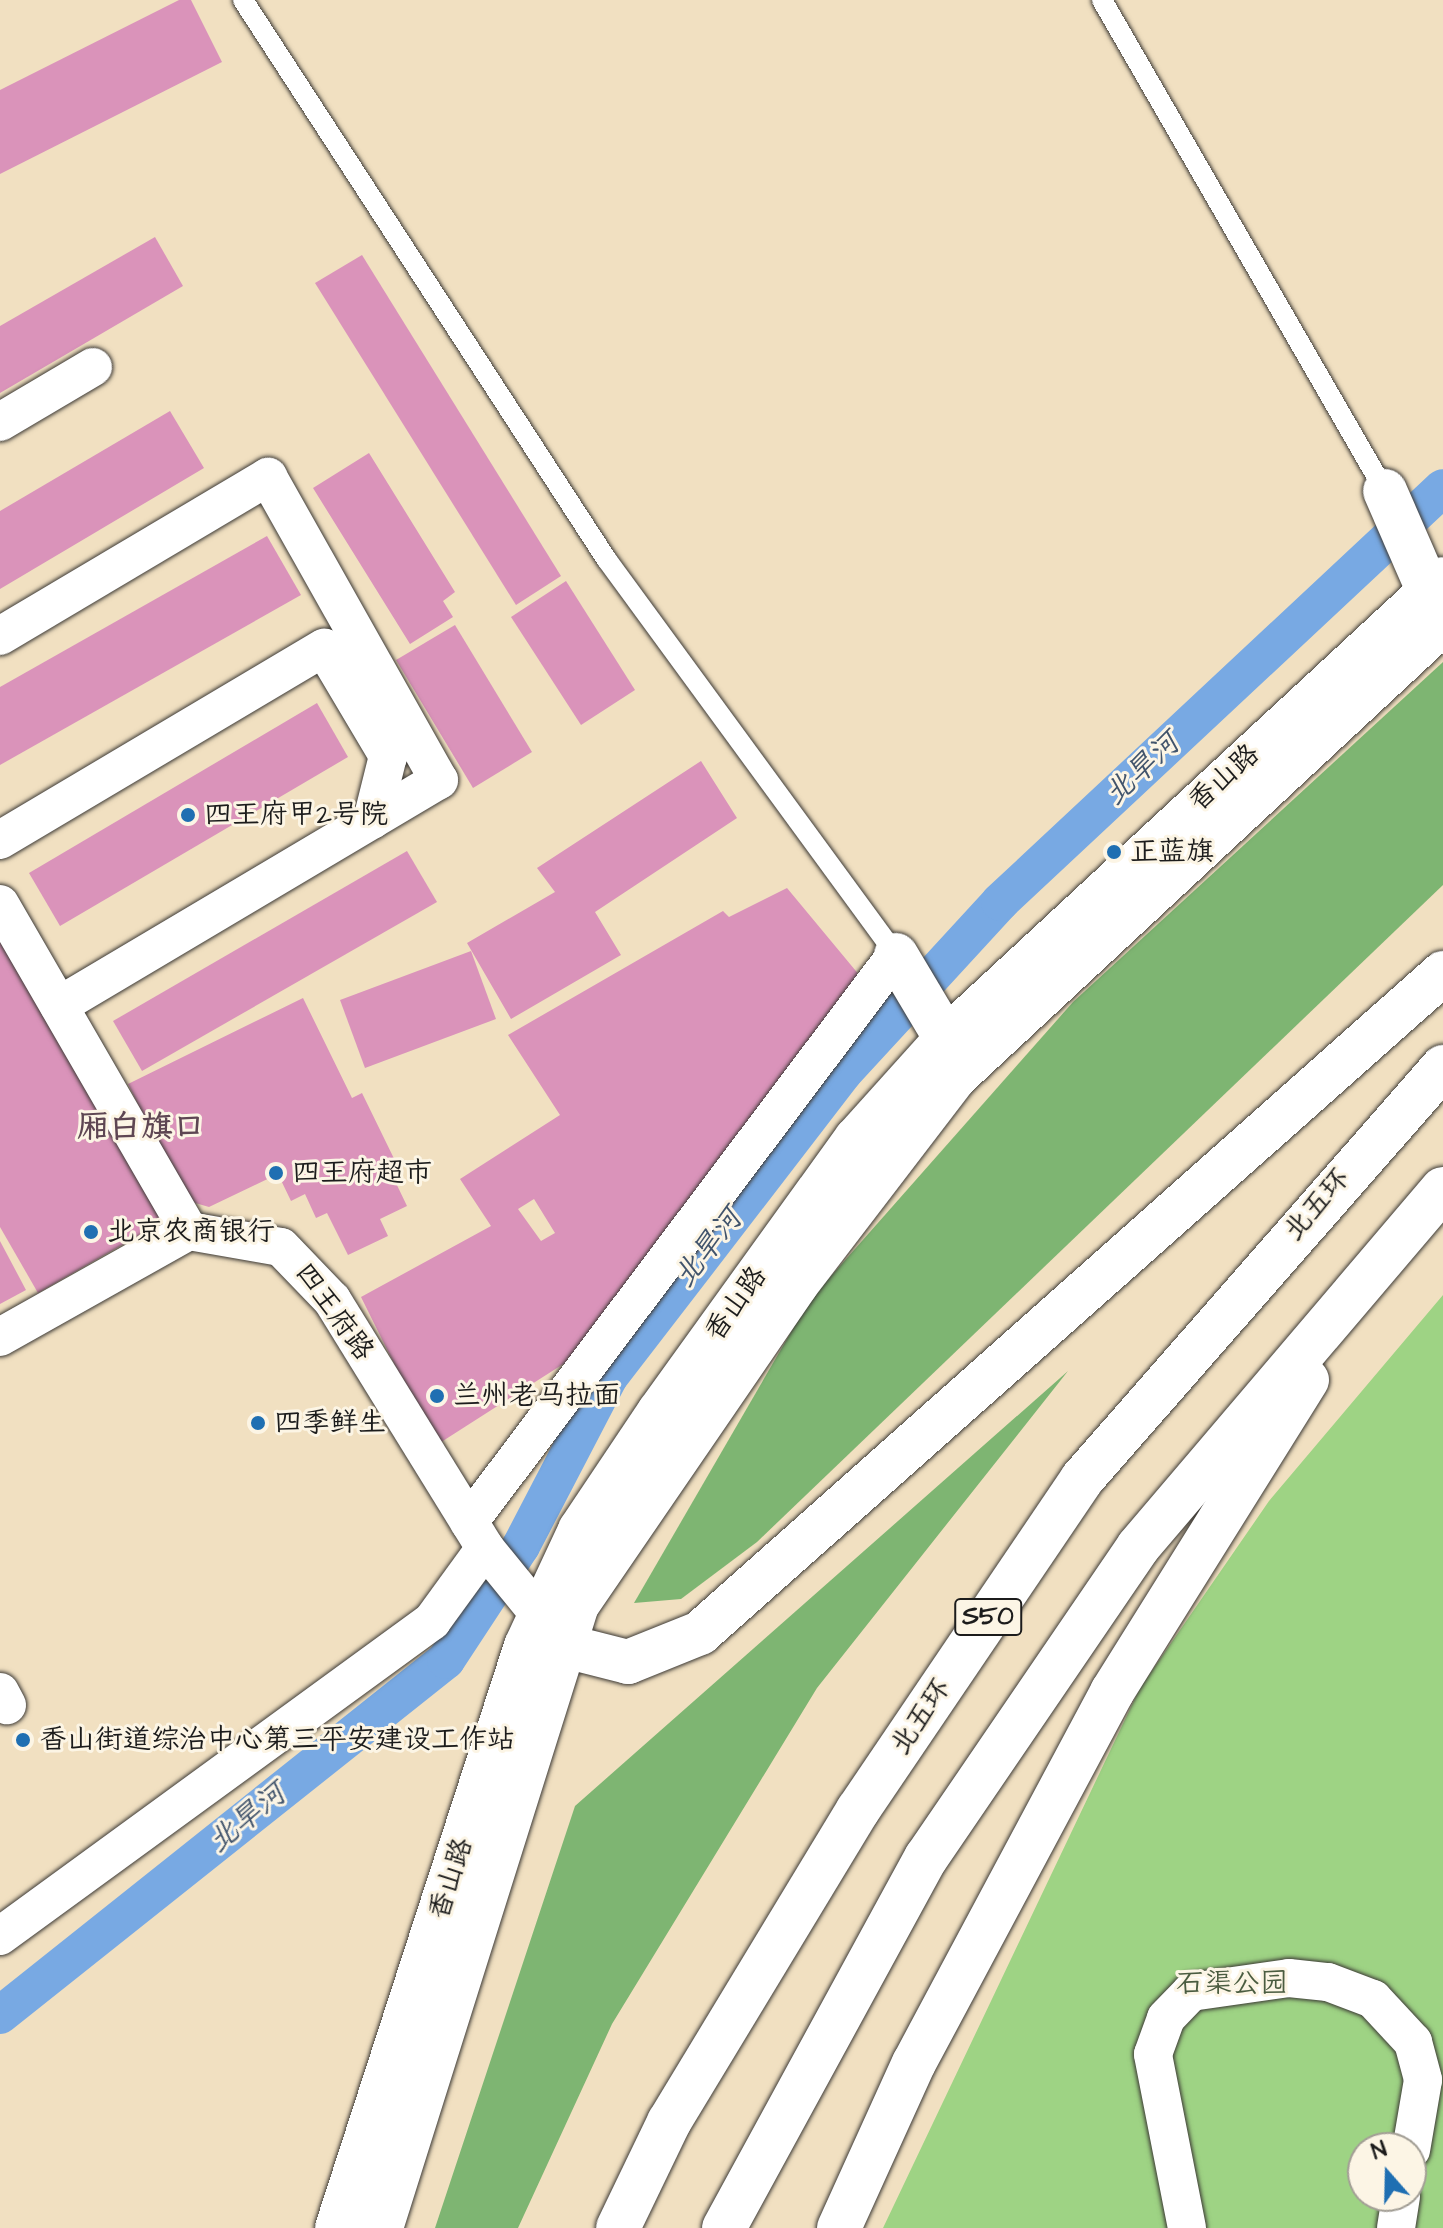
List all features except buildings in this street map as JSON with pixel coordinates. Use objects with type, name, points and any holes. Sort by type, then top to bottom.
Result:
[{"type":"main road","points":[[1385,491],[1438,598]]},
{"type":"main road","name":"香山路","points":[[337,2228],[545,1621],[580,1530],[659,1412],[856,1139],[946,1039],[1438,598]]},
{"type":"main road","name":"香山路","points":[[381,2228],[545,1621],[577,1605],[655,1489],[955,1077],[1438,598]]},
{"type":"main road","points":[[896,955],[946,1039]]},
{"type":"main road","points":[[545,1621],[628,1662],[700,1633],[1443,973]]},
{"type":"main road","name":"北五环","points":[[618,2228],[669,2122],[858,1810],[1082,1479],[1443,1067]]},
{"type":"main road","points":[[724,2228],[926,1858],[1138,1547],[1403,1229],[1443,1189]]},
{"type":"main road","points":[[839,2228],[914,2063],[1112,1692],[1403,1229]]},
{"type":"street","points":[[0,422],[93,367]]},
{"type":"street","points":[[0,636],[268,477],[439,780],[59,1006]]},
{"type":"street","points":[[0,840],[324,648],[388,756],[372,820]]},
{"type":"street","points":[[0,904],[189,1231],[0,1337]]},
{"type":"street","points":[[0,1936],[432,1621],[896,955]]},
{"type":"street","name":"四王府路","points":[[189,1231],[281,1247],[308,1268],[483,1544],[545,1621]]},
{"type":"street","points":[[1187,2228],[1153,2054],[1166,2018],[1191,1992],[1289,1978],[1328,1982],[1373,1999],[1413,2042],[1431,2105],[1419,2132]]},
{"type":"lane","points":[[243,0],[607,560],[896,955]]},
{"type":"lane","points":[[1102,0],[1385,491]]},
{"type":"green space","points":[[1443,662],[1443,885],[757,1542],[681,1599],[634,1603],[809,1301],[1073,1002]]},
{"type":"green space","name":"石渠公园","points":[[1443,1295],[1443,2228],[883,2228],[1140,1688],[1269,1501]]},
{"type":"green space","points":[[1068,1371],[817,1688],[612,2024],[518,2228],[435,2228],[575,1806]]},
{"type":"waterway","name":"北旱河","points":[[0,2015],[446,1660],[521,1546],[609,1377],[843,1073],[1000,902],[1443,488]]},
{"type":"place","name":"四王府甲2号院","points":[[188,815]]},
{"type":"place","name":"正蓝旗","points":[[1114,852]]},
{"type":"place","name":"四王府超市","points":[[276,1173]]},
{"type":"place","name":"北京农商银行","points":[[91,1232]]},
{"type":"place","name":"兰州老马拉面","points":[[437,1396]]},
{"type":"place","name":"四季鲜生","points":[[258,1423]]},
{"type":"place","name":"香山街道综治中心第三平安建设工作站","points":[[23,1740]]},
{"type":"district","name":"厢白旗口","points":[[141,1128]]}]
